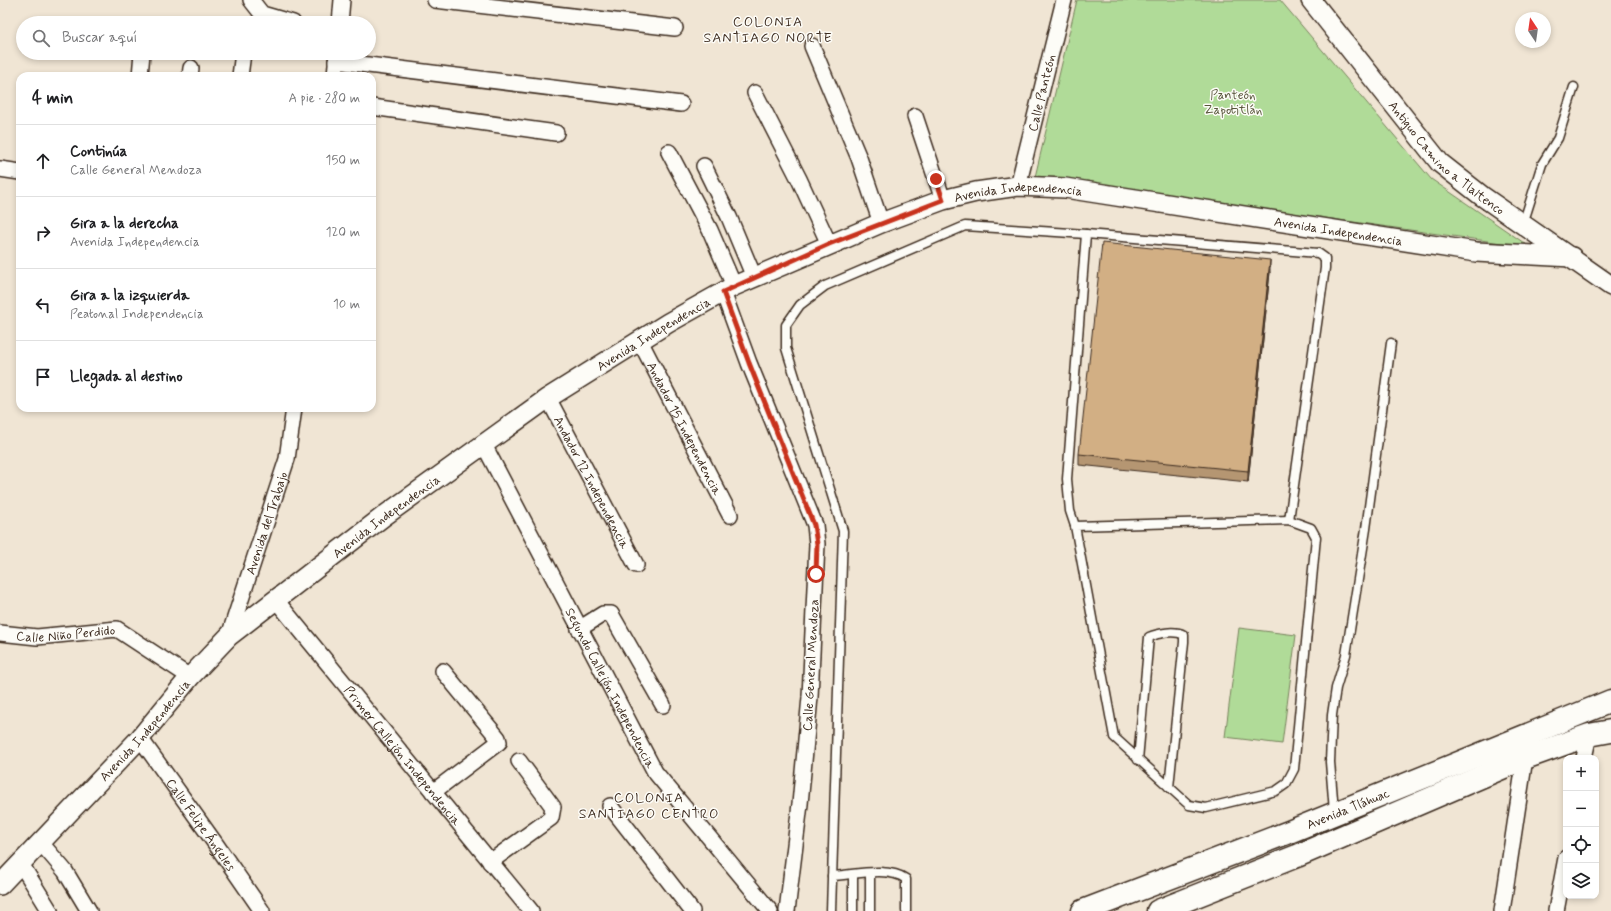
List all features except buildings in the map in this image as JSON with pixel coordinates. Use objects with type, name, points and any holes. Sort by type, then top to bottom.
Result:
[{"type":"main road","name":"Avenida Tláhuac","points":[[1083,911],[1289,832],[1334,812],[1611,701]]},
{"type":"main road","name":"Avenida Tláhuac","points":[[1158,911],[1297,856],[1525,758],[1602,732]]},
{"type":"main road","points":[[1289,832],[1297,856]]},
{"type":"street","points":[[252,0],[262,14],[269,16]]},
{"type":"street","points":[[341,16],[342,0]]},
{"type":"street","points":[[435,0],[675,28]]},
{"type":"street","name":"Calle Panteón","points":[[1018,186],[1064,0]]},
{"type":"street","name":"Antiguo Camino a Tlaltenco","points":[[1311,0],[1440,163],[1482,196],[1572,257],[1611,286]]},
{"type":"street","points":[[812,46],[859,158],[881,223]]},
{"type":"street","points":[[140,72],[141,60]]},
{"type":"street","points":[[241,72],[242,60]]},
{"type":"street","points":[[336,63],[681,104]]},
{"type":"street","points":[[755,93],[799,179],[829,244]]},
{"type":"street","points":[[376,108],[556,132]]},
{"type":"street","points":[[915,116],[943,200]]},
{"type":"street","name":"Calle General Mendoza","points":[[669,152],[710,230],[729,289],[749,363],[814,525],[817,544],[810,697],[800,804],[787,911]]},
{"type":"street","points":[[704,166],[729,217],[754,277]]},
{"type":"street","points":[[0,169],[16,171]]},
{"type":"street","name":"Avenida Independencia","points":[[0,885],[140,738],[190,676],[229,636],[275,599],[484,443],[548,398],[640,341],[729,289],[829,244],[881,223],[943,200],[1018,186],[1065,188],[1476,252],[1572,257]]},
{"type":"street","name":"Andador 15 Independencia","points":[[640,341],[730,515]]},
{"type":"street","name":"Andador 12 Independencia","points":[[548,398],[636,566]]},
{"type":"street","name":"Avenida del Trabajo","points":[[229,636],[287,459],[293,412]]},
{"type":"street","name":"Segundo Callejón Independencia","points":[[484,443],[579,629],[611,685],[655,772],[770,911]]},
{"type":"street","name":"Primer Callejón Independencia","points":[[275,599],[531,911]]},
{"type":"street","points":[[579,629],[603,614],[611,614],[663,704]]},
{"type":"street","name":"Calle Niño Perdido","points":[[0,632],[37,637],[117,629],[190,676]]},
{"type":"street","points":[[433,792],[499,742],[498,738],[443,671]]},
{"type":"street","points":[[1586,755],[1602,732]]},
{"type":"street","name":"Calle Felipe Ángeles","points":[[140,738],[216,843],[262,911]]},
{"type":"street","points":[[1502,911],[1525,758]]},
{"type":"street","points":[[490,862],[550,818],[553,812],[553,807],[519,761]]},
{"type":"street","points":[[610,806],[692,911]]},
{"type":"street","points":[[41,843],[65,871],[89,911]]},
{"type":"street","points":[[1556,911],[1565,863]]},
{"type":"street","points":[[21,864],[50,911]]},
{"type":"lane","points":[[1523,224],[1542,164],[1558,138],[1574,87]]},
{"type":"lane","points":[[831,911],[842,531],[786,348],[786,325],[800,304],[825,286],[965,226],[1086,234],[1318,253],[1325,258],[1289,520]]},
{"type":"lane","points":[[1075,526],[1289,520],[1311,528],[1316,537],[1294,769],[1286,784],[1276,791],[1206,808],[1189,805],[1114,737],[1075,526],[1070,511],[1067,479],[1086,234]]},
{"type":"lane","points":[[1334,812],[1330,762],[1332,715],[1336,688],[1347,647],[1366,529],[1390,343]]},
{"type":"lane","points":[[1138,760],[1149,637],[1156,634],[1180,632],[1184,635],[1184,642],[1169,787]]},
{"type":"lane","points":[[832,876],[870,873],[899,874],[906,879],[906,911]]},
{"type":"lane","points":[[870,873],[870,911]]},
{"type":"lane","points":[[853,875],[853,911]]},
{"type":"green space","name":"Panteón Zapotitlán","points":[[1077,0],[1280,0],[1431,179],[1530,247],[1035,177]]},
{"type":"green space","points":[[1239,628],[1296,635],[1282,744],[1225,737]]},
{"type":"district","name":"COLONIA SANTIAGO NORTE","points":[[768,30]]},
{"type":"district","name":"COLONIA SANTIAGO CENTRO","points":[[649,806]]},
{"type":"route","points":[[816,574],[817,544],[814,525],[749,363],[723,292],[829,244],[943,200],[936,179]]}]
